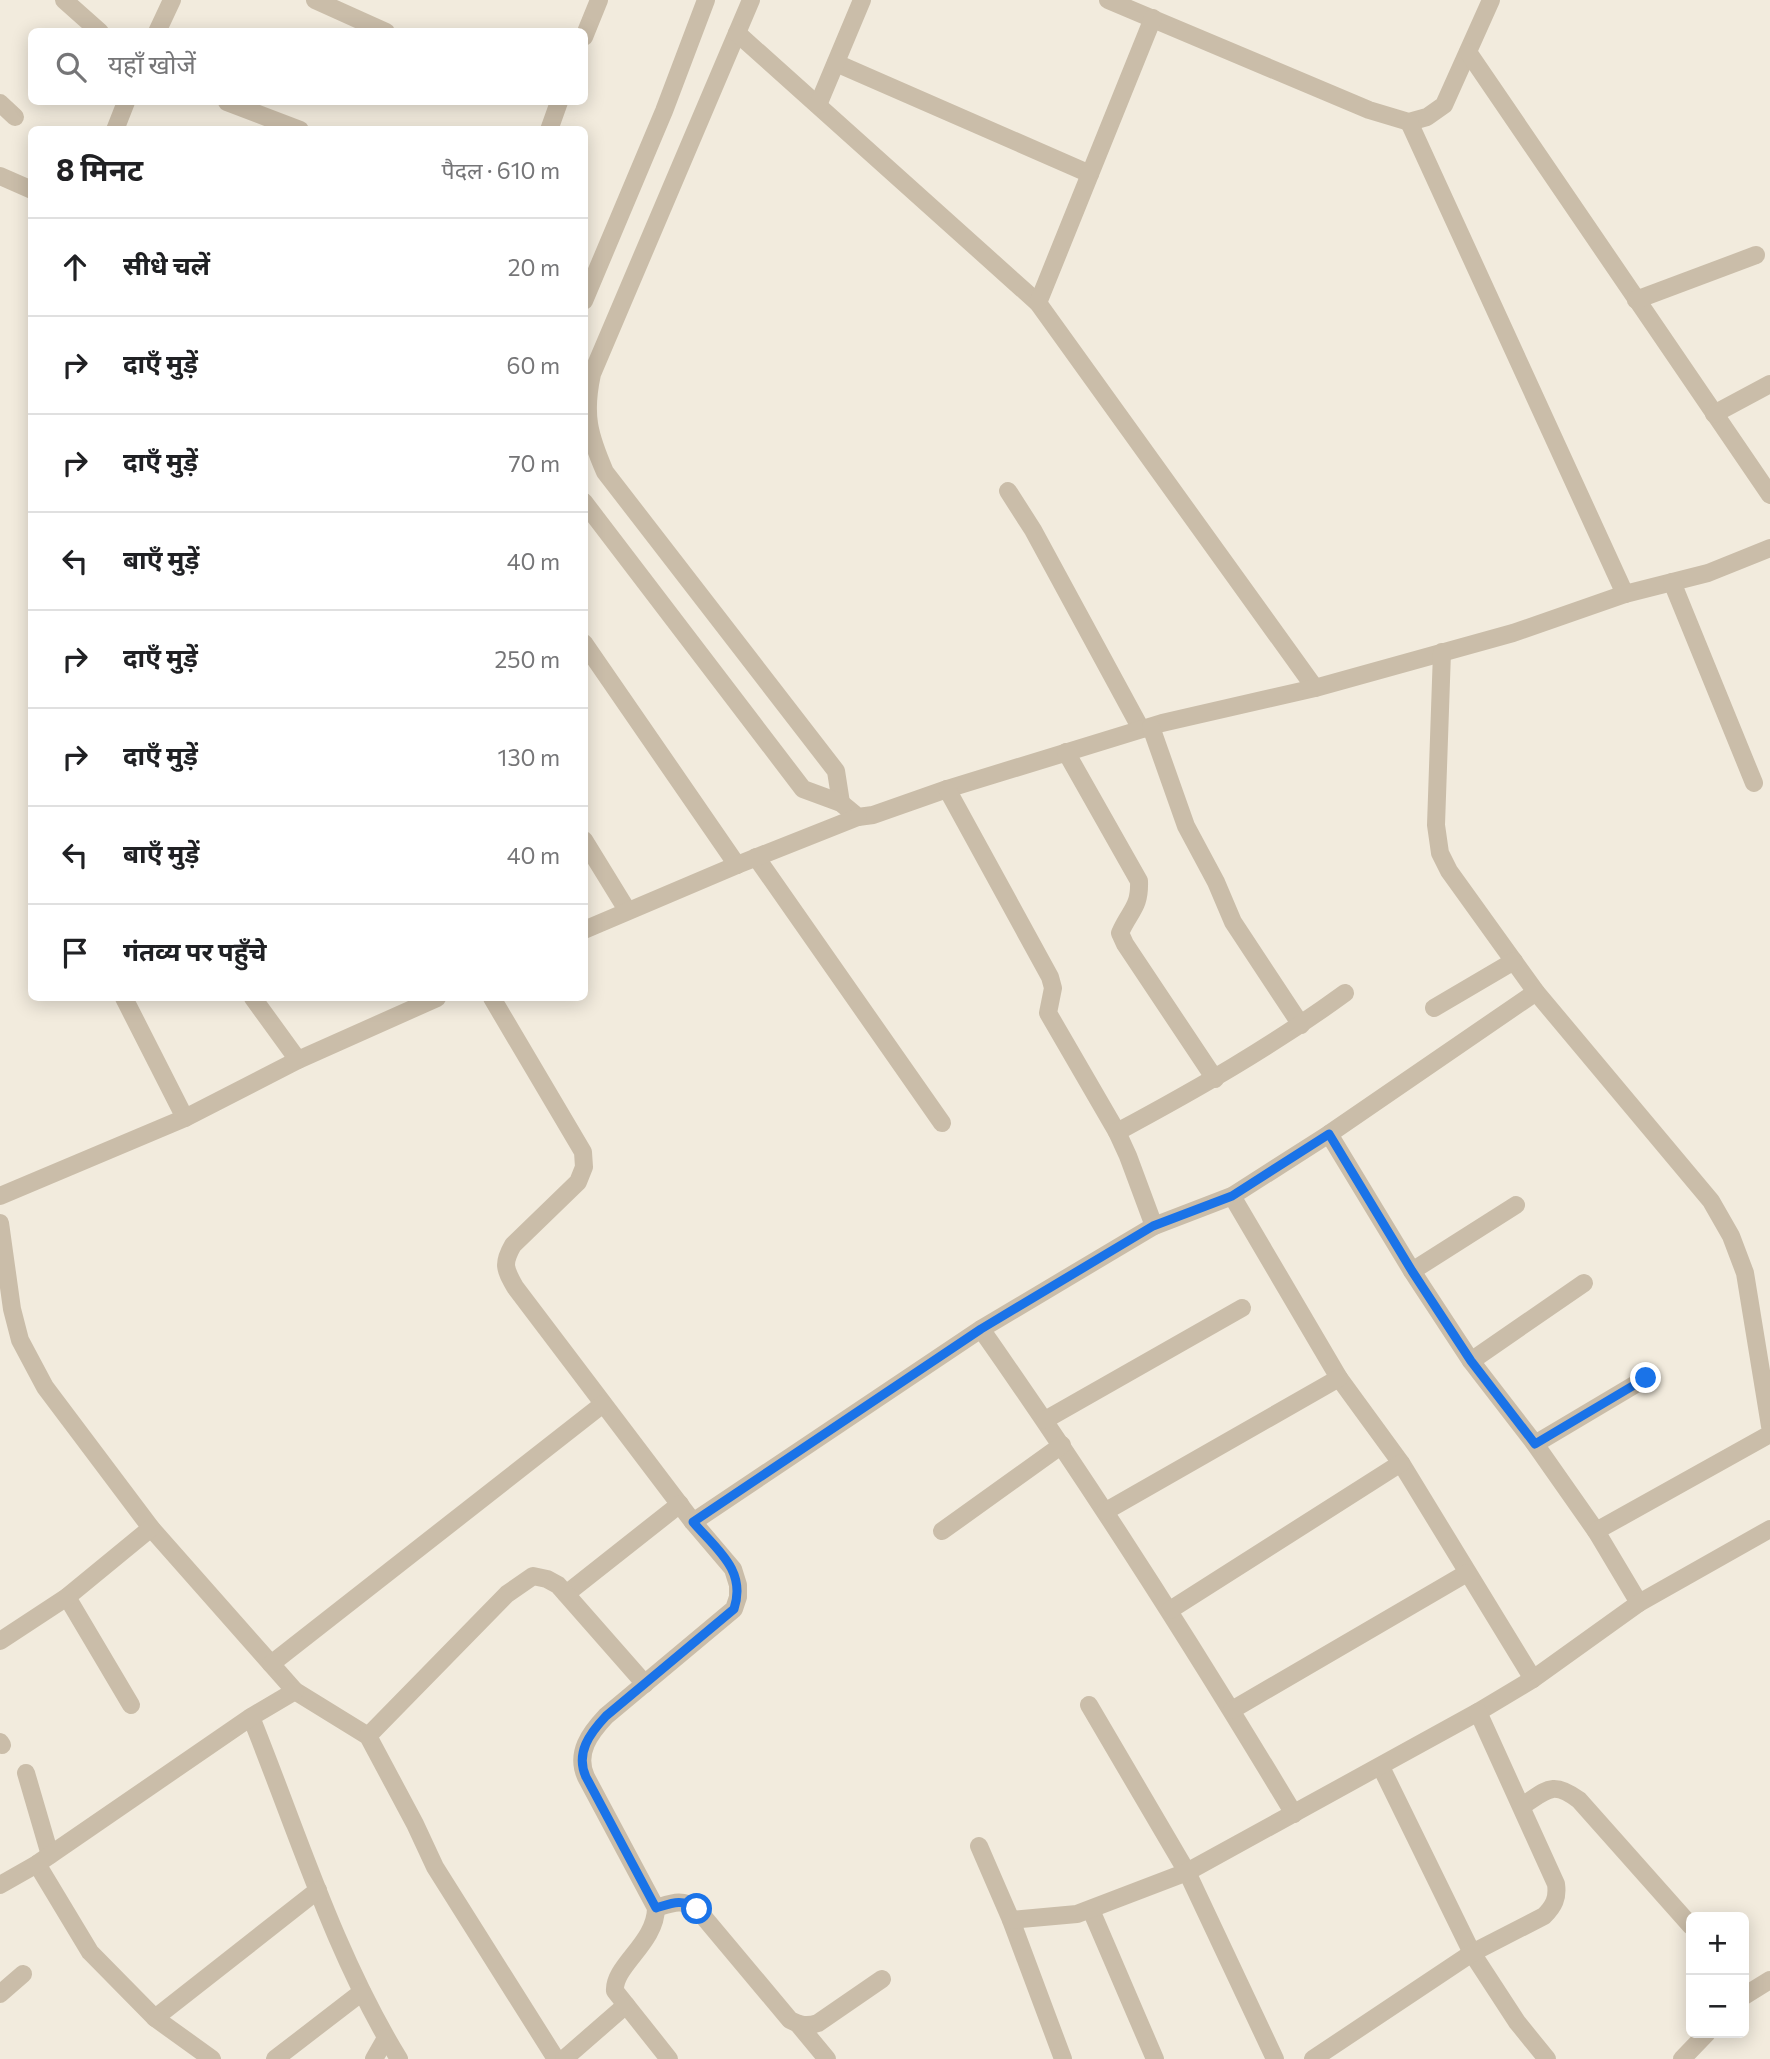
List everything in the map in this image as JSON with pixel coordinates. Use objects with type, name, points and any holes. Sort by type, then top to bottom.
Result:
[{"type":"street","points":[[64,0],[96,28]]},
{"type":"street","points":[[159,28],[172,0]]},
{"type":"street","points":[[315,0],[377,28]]},
{"type":"street","points":[[588,28],[599,0]]},
{"type":"street","points":[[588,292],[664,111],[706,0]]},
{"type":"street","points":[[588,390],[592,374],[751,0]]},
{"type":"street","points":[[818,105],[862,0]]},
{"type":"street","points":[[1108,0],[1369,110],[1409,122],[1427,117],[1444,105],[1491,0]]},
{"type":"street","points":[[1038,303],[1153,18]]},
{"type":"street","points":[[737,33],[1038,303],[1315,688]]},
{"type":"street","points":[[1468,52],[1770,495]]},
{"type":"street","points":[[836,64],[1090,174]]},
{"type":"street","points":[[0,103],[15,117]]},
{"type":"street","points":[[117,126],[125,105]]},
{"type":"street","points":[[235,105],[290,126]]},
{"type":"street","points":[[550,126],[554,105]]},
{"type":"street","points":[[1409,122],[1625,594]]},
{"type":"street","points":[[0,176],[28,188]]},
{"type":"street","points":[[1636,300],[1756,255]]},
{"type":"street","points":[[1714,414],[1770,384]]},
{"type":"street","points":[[588,436],[605,472],[836,771],[841,803]]},
{"type":"street","points":[[1009,491],[1146,728],[1185,826],[1216,882],[1233,922],[1301,1025]]},
{"type":"street","points":[[588,511],[803,789],[841,803],[858,817]]},
{"type":"street","points":[[588,928],[858,817],[873,815],[947,789],[1146,728],[1315,688],[1513,633],[1625,594],[1708,573],[1770,548]]},
{"type":"street","points":[[1672,582],[1754,783]]},
{"type":"street","points":[[588,649],[737,865]]},
{"type":"street","points":[[1442,652],[1436,825],[1440,853],[1449,871],[1536,992],[1711,1201],[1731,1236],[1745,1273],[1770,1426]]},
{"type":"street","points":[[1066,752],[1139,881],[1138,904],[1120,933],[1125,944],[1215,1079]]},
{"type":"street","points":[[947,789],[1050,977],[1053,988],[1048,1013],[1128,1156],[1153,1226]]},
{"type":"street","points":[[588,846],[628,910]]},
{"type":"street","points":[[756,857],[942,1123]]},
{"type":"street","points":[[1434,1008],[1514,961]]},
{"type":"street","points":[[693,1522],[981,1329],[1153,1226],[1232,1196],[1329,1134],[1536,992]]},
{"type":"street","points":[[1116,1132],[1215,1079],[1301,1025],[1345,993]]},
{"type":"street","points":[[126,1001],[185,1118]]},
{"type":"street","points":[[255,1001],[298,1060]]},
{"type":"street","points":[[0,1196],[185,1118],[298,1060],[430,1001]]},
{"type":"street","points":[[494,1001],[578,1140],[584,1159],[578,1182],[513,1245],[507,1256],[505,1269],[515,1287],[603,1404],[693,1522],[733,1569],[738,1584],[734,1609],[606,1716],[593,1731],[582,1757],[586,1777],[656,1908],[656,1919],[641,1947],[615,1983],[615,1991],[669,2059]]},
{"type":"street","points":[[1329,1134],[1412,1271],[1471,1361],[1535,1444],[1596,1531],[1639,1603]]},
{"type":"street","points":[[1232,1196],[1339,1378],[1401,1463],[1533,1679]]},
{"type":"street","points":[[1412,1271],[1516,1205]]},
{"type":"street","points":[[0,1223],[12,1309],[20,1340],[45,1387],[151,1528],[295,1691],[368,1736],[435,1867],[556,2059]]},
{"type":"street","points":[[1471,1361],[1584,1283]]},
{"type":"street","points":[[1045,1420],[1242,1308]]},
{"type":"street","points":[[981,1329],[1062,1445],[1170,1610],[1294,1814]]},
{"type":"street","points":[[1106,1511],[1339,1378]]},
{"type":"street","points":[[1535,1444],[1646,1378]]},
{"type":"street","points":[[271,1664],[603,1404]]},
{"type":"street","points":[[1596,1531],[1770,1433]]},
{"type":"street","points":[[942,1531],[1062,1445]]},
{"type":"street","points":[[1170,1610],[1401,1463]]},
{"type":"street","points":[[566,1594],[680,1504]]},
{"type":"street","points":[[0,1641],[67,1597],[151,1528]]},
{"type":"street","points":[[1012,1920],[1077,1914],[1187,1872],[1381,1768],[1478,1712],[1533,1679],[1639,1603],[1770,1529]]},
{"type":"street","points":[[1232,1710],[1467,1573]]},
{"type":"street","points":[[368,1736],[518,1585],[533,1576],[558,1585],[645,1684]]},
{"type":"street","points":[[67,1597],[131,1704]]},
{"type":"street","points":[[0,1885],[43,1860],[251,1717],[295,1691]]},
{"type":"street","points":[[1089,1705],[1187,1872],[1275,2059]]},
{"type":"street","points":[[1313,2059],[1472,1953],[1544,1916],[1553,1907],[1558,1895],[1556,1884],[1478,1712]]},
{"type":"street","points":[[251,1717],[318,1890],[362,1992],[399,2059]]},
{"type":"street","points":[[1381,1768],[1472,1953],[1517,2022],[1547,2059]]},
{"type":"street","points":[[26,1773],[43,1860],[90,1952],[155,2018],[212,2059]]},
{"type":"street","points":[[1522,1806],[1550,1789],[1564,1790],[1572,1795],[1686,1920]]},
{"type":"street","points":[[979,1846],[1012,1920],[1063,2059]]},
{"type":"street","points":[[155,2018],[318,1890]]},
{"type":"street","points":[[656,1908],[681,1901],[697,1909],[790,2020],[798,2024],[818,2024],[882,1979]]},
{"type":"street","points":[[1091,1910],[1155,2059]]},
{"type":"street","points":[[0,1994],[23,1974]]},
{"type":"street","points":[[1749,1989],[1770,1980]]},
{"type":"street","points":[[275,2059],[362,1992]]},
{"type":"street","points":[[564,2059],[626,2005]]},
{"type":"street","points":[[798,2024],[827,2059]]},
{"type":"street","points":[[374,2059],[387,2038]]},
{"type":"street","points":[[1682,2059],[1702,2038]]},
{"type":"route","points":[[697,1909],[681,1901],[656,1908],[586,1777],[582,1757],[593,1731],[606,1716],[734,1609],[738,1584],[733,1569],[693,1522],[981,1329],[1153,1226],[1232,1196],[1329,1134],[1412,1271],[1471,1361],[1535,1444],[1646,1378]]}]
